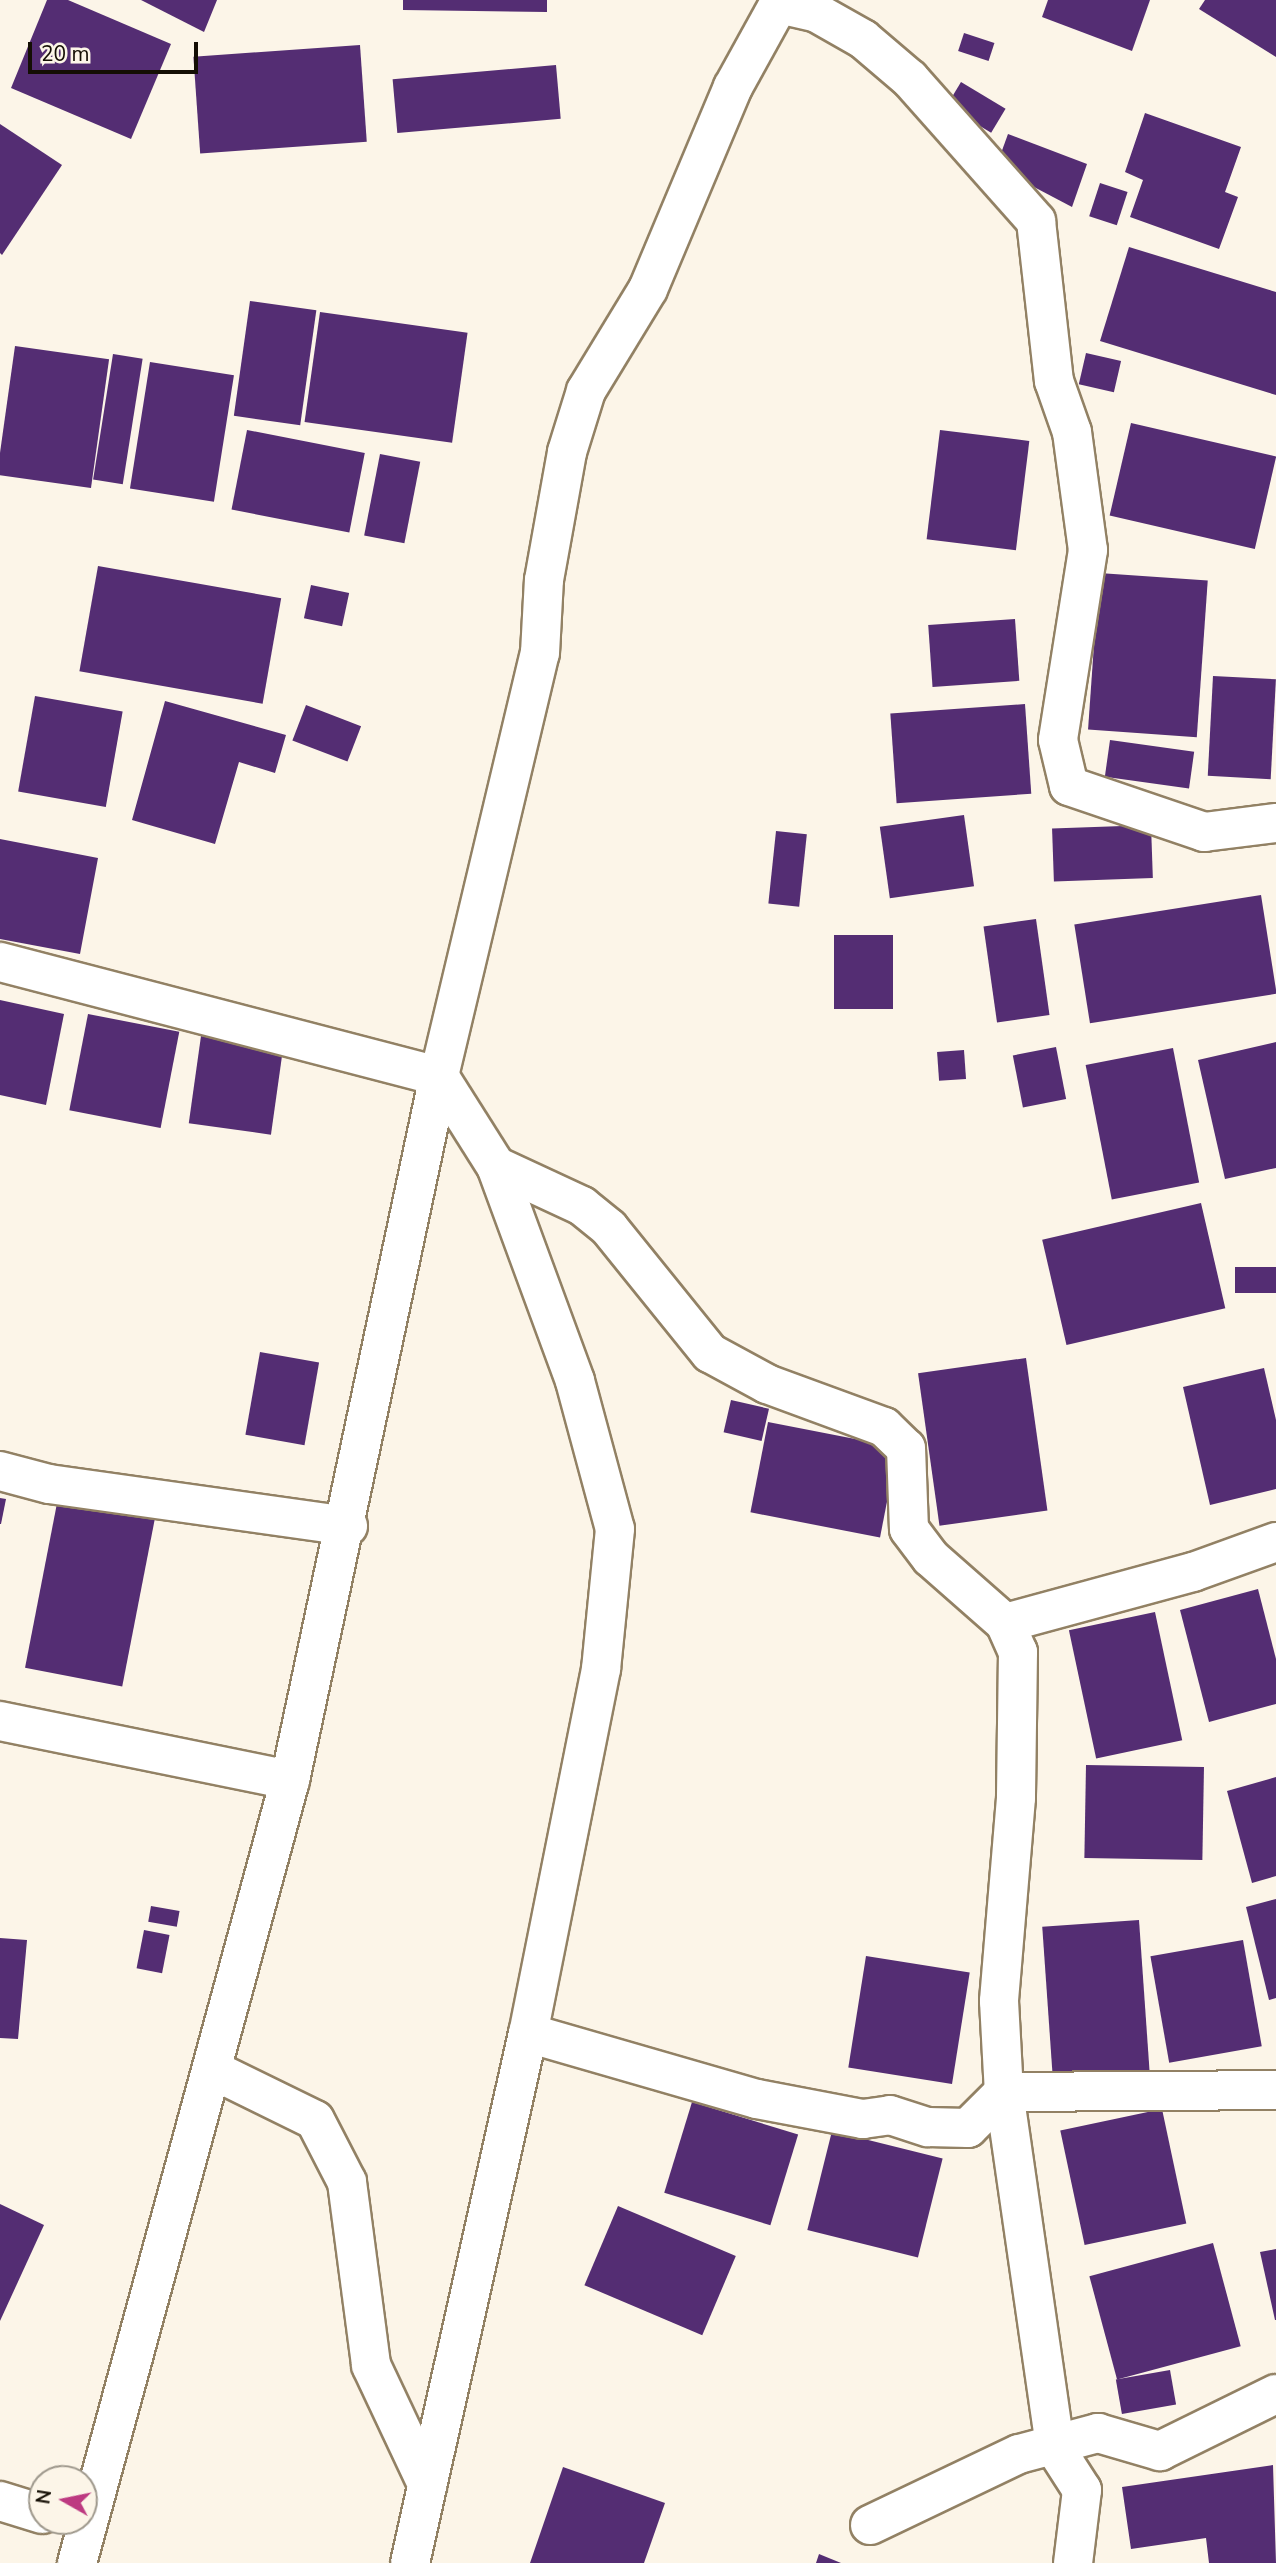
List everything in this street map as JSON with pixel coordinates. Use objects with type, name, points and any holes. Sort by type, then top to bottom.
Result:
[{"type":"street","points":[[75,2537],[215,2071],[290,1780],[348,1526],[439,1076],[540,653],[544,580],[567,452],[586,391],[648,289],[733,88],[780,2],[817,13],[863,39],[901,71],[1036,221],[1054,382],[1072,432],[1088,550],[1058,740],[1069,786],[1204,832],[1276,823]]},
{"type":"street","points":[[0,962],[439,1076],[496,1166],[575,1381],[615,1529],[601,1669],[528,2033],[410,2563]]},
{"type":"street","points":[[496,1166],[582,1206],[609,1228],[710,1353],[767,1384],[884,1427],[905,1448],[909,1529],[931,1558],[1005,1623],[1021,1674],[999,2001],[1004,2092],[1055,2448],[1082,2490],[1073,2563]]},
{"type":"street","points":[[0,1471],[49,1484],[348,1526]]},
{"type":"street","points":[[1005,1623],[1193,1572],[1276,1542]]},
{"type":"street","points":[[0,1721],[290,1780]]},
{"type":"street","points":[[528,2033],[757,2099],[863,2119],[890,2115],[928,2127],[968,2128],[1004,2092],[1276,2090]]},
{"type":"street","points":[[215,2071],[315,2120],[347,2182],[371,2365],[428,2484]]},
{"type":"street","points":[[870,2525],[1019,2454],[1055,2448],[1098,2433],[1160,2451],[1276,2394]]},
{"type":"street","points":[[0,2501],[28,2510]]},
{"type":"building","points":[[47,0],[68,0],[171,44],[131,139],[11,88]]},
{"type":"building","points":[[141,0],[217,0],[204,32]]},
{"type":"building","points":[[403,0],[547,0],[547,12],[403,10]]},
{"type":"building","points":[[1048,0],[1150,0],[1132,51],[1042,17]]},
{"type":"building","points":[[1205,0],[1276,0],[1276,57],[1199,9]]},
{"type":"building","points":[[964,33],[994,43],[989,61],[958,51]]},
{"type":"building","points":[[360,45],[367,142],[200,153],[193,57]]},
{"type":"building","points":[[556,65],[561,119],[397,133],[393,79]]},
{"type":"building","points":[[961,82],[1006,109],[991,133],[947,106]]},
{"type":"building","points":[[1145,113],[1241,147],[1225,192],[1238,197],[1219,249],[1130,217],[1143,180],[1125,172]]},
{"type":"building","points":[[0,124],[62,165],[2,255],[0,253]]},
{"type":"building","points":[[1008,134],[1087,164],[1072,207],[996,167]]},
{"type":"building","points":[[1100,183],[1128,192],[1117,225],[1089,216]]},
{"type":"building","points":[[1129,247],[1276,292],[1276,395],[1100,341]]},
{"type":"building","points":[[250,301],[316,310],[300,425],[234,416]]},
{"type":"building","points":[[320,312],[468,333],[452,443],[305,422]]},
{"type":"building","points":[[15,346],[109,359],[91,488],[0,475],[0,453]]},
{"type":"building","points":[[1086,353],[1121,361],[1114,392],[1079,384]]},
{"type":"building","points":[[113,354],[143,359],[123,484],[93,479]]},
{"type":"building","points":[[150,362],[234,375],[214,502],[130,488]]},
{"type":"building","points":[[1131,423],[1276,456],[1255,549],[1110,516]]},
{"type":"building","points":[[247,430],[365,453],[349,532],[232,510]]},
{"type":"building","points":[[940,430],[1029,441],[1016,550],[927,539]]},
{"type":"building","points":[[380,454],[420,462],[404,543],[364,535]]},
{"type":"building","points":[[98,566],[281,598],[263,704],[79,671]]},
{"type":"building","points":[[1099,573],[1208,581],[1197,737],[1088,730]]},
{"type":"building","points":[[311,585],[349,593],[342,626],[304,618]]},
{"type":"building","points":[[1015,619],[1019,681],[933,687],[928,625]]},
{"type":"building","points":[[1213,676],[1276,679],[1271,779],[1208,776]]},
{"type":"building","points":[[35,696],[123,711],[106,807],[18,792]]},
{"type":"building","points":[[165,701],[286,735],[275,773],[239,762],[215,844],[132,820]]},
{"type":"building","points":[[1025,704],[1031,794],[897,803],[890,713]]},
{"type":"building","points":[[306,705],[361,726],[347,762],[292,740]]},
{"type":"building","points":[[1110,740],[1194,752],[1189,788],[1105,777]]},
{"type":"building","points":[[964,815],[974,886],[890,898],[880,827]]},
{"type":"building","points":[[1151,825],[1153,878],[1054,881],[1052,828]]},
{"type":"building","points":[[776,831],[807,834],[799,907],[768,904]]},
{"type":"building","points":[[0,839],[98,858],[80,954],[0,939]]},
{"type":"building","points":[[1261,895],[1276,994],[1090,1023],[1074,925]]},
{"type":"building","points":[[1036,919],[1049,1015],[997,1022],[984,926]]},
{"type":"building","points":[[834,935],[893,935],[893,1009],[834,1009]]},
{"type":"building","points":[[0,1000],[64,1014],[46,1105],[0,1095]]},
{"type":"building","points":[[88,1014],[179,1032],[161,1128],[69,1110]]},
{"type":"building","points":[[201,1036],[283,1048],[271,1135],[189,1123]]},
{"type":"building","points":[[1276,1042],[1276,1168],[1225,1179],[1198,1060]]},
{"type":"building","points":[[1056,1047],[1066,1099],[1023,1107],[1013,1055]]},
{"type":"building","points":[[1173,1048],[1199,1182],[1112,1199],[1086,1065]]},
{"type":"building","points":[[964,1050],[966,1079],[939,1081],[937,1052]]},
{"type":"building","points":[[1201,1203],[1225,1308],[1066,1345],[1042,1240]]},
{"type":"building","points":[[1235,1267],[1276,1267],[1276,1293],[1235,1293]]},
{"type":"building","points":[[260,1352],[319,1362],[305,1445],[245,1435]]},
{"type":"building","points":[[1026,1358],[1047,1511],[939,1526],[918,1373]]},
{"type":"building","points":[[1264,1368],[1276,1420],[1276,1489],[1210,1505],[1183,1387]]},
{"type":"building","points":[[731,1400],[769,1409],[762,1441],[724,1432]]},
{"type":"building","points":[[768,1422],[898,1447],[880,1537],[750,1512]]},
{"type":"building","points":[[59,1493],[156,1512],[122,1687],[25,1668]]},
{"type":"building","points":[[0,1498],[6,1499],[1,1524],[0,1524]]},
{"type":"building","points":[[1258,1589],[1276,1659],[1276,1704],[1209,1722],[1180,1610]]},
{"type":"building","points":[[1155,1612],[1182,1740],[1096,1758],[1069,1630]]},
{"type":"building","points":[[1086,1765],[1204,1767],[1202,1860],[1084,1858]]},
{"type":"building","points":[[1276,1777],[1276,1876],[1252,1883],[1227,1791]]},
{"type":"building","points":[[1276,1899],[1276,1998],[1269,2000],[1246,1907]]},
{"type":"building","points":[[151,1906],[180,1911],[177,1927],[148,1922]]},
{"type":"building","points":[[1139,1920],[1150,2072],[1053,2078],[1042,1927]]},
{"type":"building","points":[[144,1930],[170,1935],[162,1973],[137,1968]]},
{"type":"building","points":[[0,1938],[27,1940],[18,2039],[0,2038]]},
{"type":"building","points":[[1243,1940],[1262,2046],[1169,2063],[1150,1956]]},
{"type":"building","points":[[866,1956],[970,1972],[952,2084],[848,2068]]},
{"type":"building","points":[[692,2102],[798,2134],[770,2225],[664,2193]]},
{"type":"building","points":[[1162,2109],[1186,2223],[1085,2245],[1060,2131]]},
{"type":"building","points":[[832,2131],[943,2159],[918,2258],[807,2230]]},
{"type":"building","points":[[0,2204],[44,2225],[0,2321]]},
{"type":"building","points":[[618,2206],[736,2256],[702,2335],[584,2285]]},
{"type":"building","points":[[1213,2243],[1241,2346],[1117,2379],[1089,2276]]},
{"type":"building","points":[[1276,2249],[1276,2320],[1275,2320],[1260,2252]]},
{"type":"building","points":[[1170,2370],[1176,2404],[1122,2414],[1116,2380]]},
{"type":"building","points":[[1273,2465],[1276,2563],[1209,2563],[1206,2538],[1131,2549],[1122,2487]]},
{"type":"building","points":[[563,2467],[665,2503],[644,2563],[530,2563]]},
{"type":"building","points":[[819,2554],[841,2563],[816,2563]]}]
